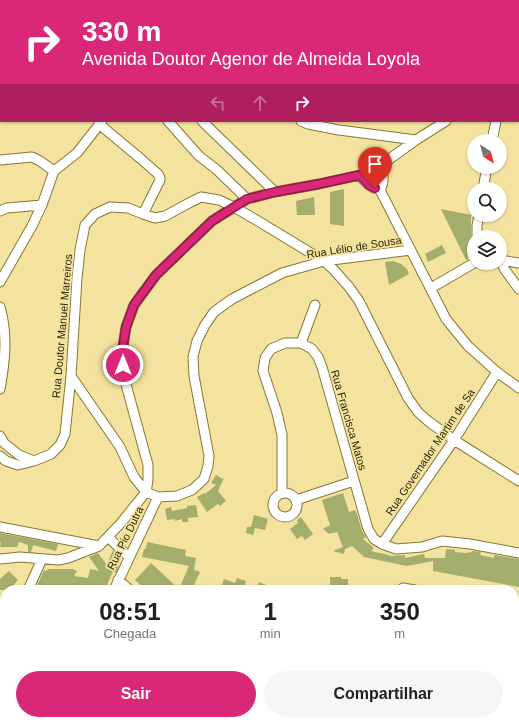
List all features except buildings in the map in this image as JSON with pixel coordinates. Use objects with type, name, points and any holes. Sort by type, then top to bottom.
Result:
[{"type":"street","points":[[169,122],[199,156],[216,169],[247,199]]},
{"type":"street","points":[[203,122],[275,192]]},
{"type":"street","points":[[303,122],[339,130],[416,140]]},
{"type":"street","points":[[0,559],[20,557],[58,560],[68,558],[99,546],[121,523],[146,492],[148,465],[124,377],[122,353],[126,327],[134,305],[156,275],[212,221],[247,199],[360,175],[381,165],[444,122]]},
{"type":"street","points":[[493,134],[496,122]]},
{"type":"street","points":[[0,282],[32,226],[42,205],[54,171],[77,153],[101,123],[158,174],[160,178],[142,214]]},
{"type":"street","points":[[0,160],[32,158],[40,161],[54,171]]},
{"type":"street","points":[[380,190],[384,180],[381,165]]},
{"type":"street","points":[[360,175],[372,188],[380,190],[446,319],[468,346],[497,372],[519,388]]},
{"type":"street","name":"Rua Doutor Manuel Marreiros","points":[[0,456],[6,461],[18,465],[34,461],[51,454],[60,445],[65,434],[71,376],[77,278],[80,250],[86,225],[95,214],[110,206],[128,208],[156,218],[165,216],[201,197],[219,200],[234,207],[258,220],[324,261],[349,287],[359,301],[408,398],[418,412],[454,440],[519,481]]},
{"type":"street","points":[[0,211],[7,208],[42,205]]},
{"type":"street","name":"Rua Lélio de Sousa","points":[[146,492],[158,497],[177,496],[192,490],[204,479],[209,456],[194,376],[193,357],[197,341],[214,312],[232,299],[282,273],[324,261],[412,250]]},
{"type":"street","points":[[507,261],[519,263]]},
{"type":"street","points":[[431,288],[467,267]]},
{"type":"street","points":[[505,270],[519,289]]},
{"type":"street","points":[[282,493],[282,435],[277,413],[263,371],[265,358],[271,349],[286,343],[301,343],[315,305]]},
{"type":"street","points":[[0,307],[5,334],[5,360],[0,389]]},
{"type":"street","name":"Rua Francisca Matos","points":[[301,343],[312,349],[318,357],[368,529],[374,539],[382,544]]},
{"type":"street","name":"Rua Governador Martim de Sa","points":[[382,544],[454,440],[497,372]]},
{"type":"street","points":[[71,376],[120,447],[134,477],[146,492]]},
{"type":"street","points":[[0,436],[4,444],[18,456],[34,461]]},
{"type":"street","points":[[296,500],[354,481]]},
{"type":"street","points":[[282,493],[292,494],[296,500],[297,507],[294,513],[288,517],[278,515],[274,510],[273,503],[276,497],[282,493]]},
{"type":"street","name":"Rua Pio Dutra","points":[[116,585],[158,497]]},
{"type":"street","points":[[0,528],[99,546]]},
{"type":"street","points":[[108,537],[129,557]]},
{"type":"street","points":[[382,544],[396,549],[422,547],[442,541],[470,544],[519,553]]},
{"type":"street","points":[[30,585],[42,559]]},
{"type":"street","points":[[118,580],[124,585]]},
{"type":"route","points":[[123,365],[122,353],[126,327],[134,305],[156,275],[212,221],[247,199],[275,192],[360,175],[372,188],[375,188]]}]
